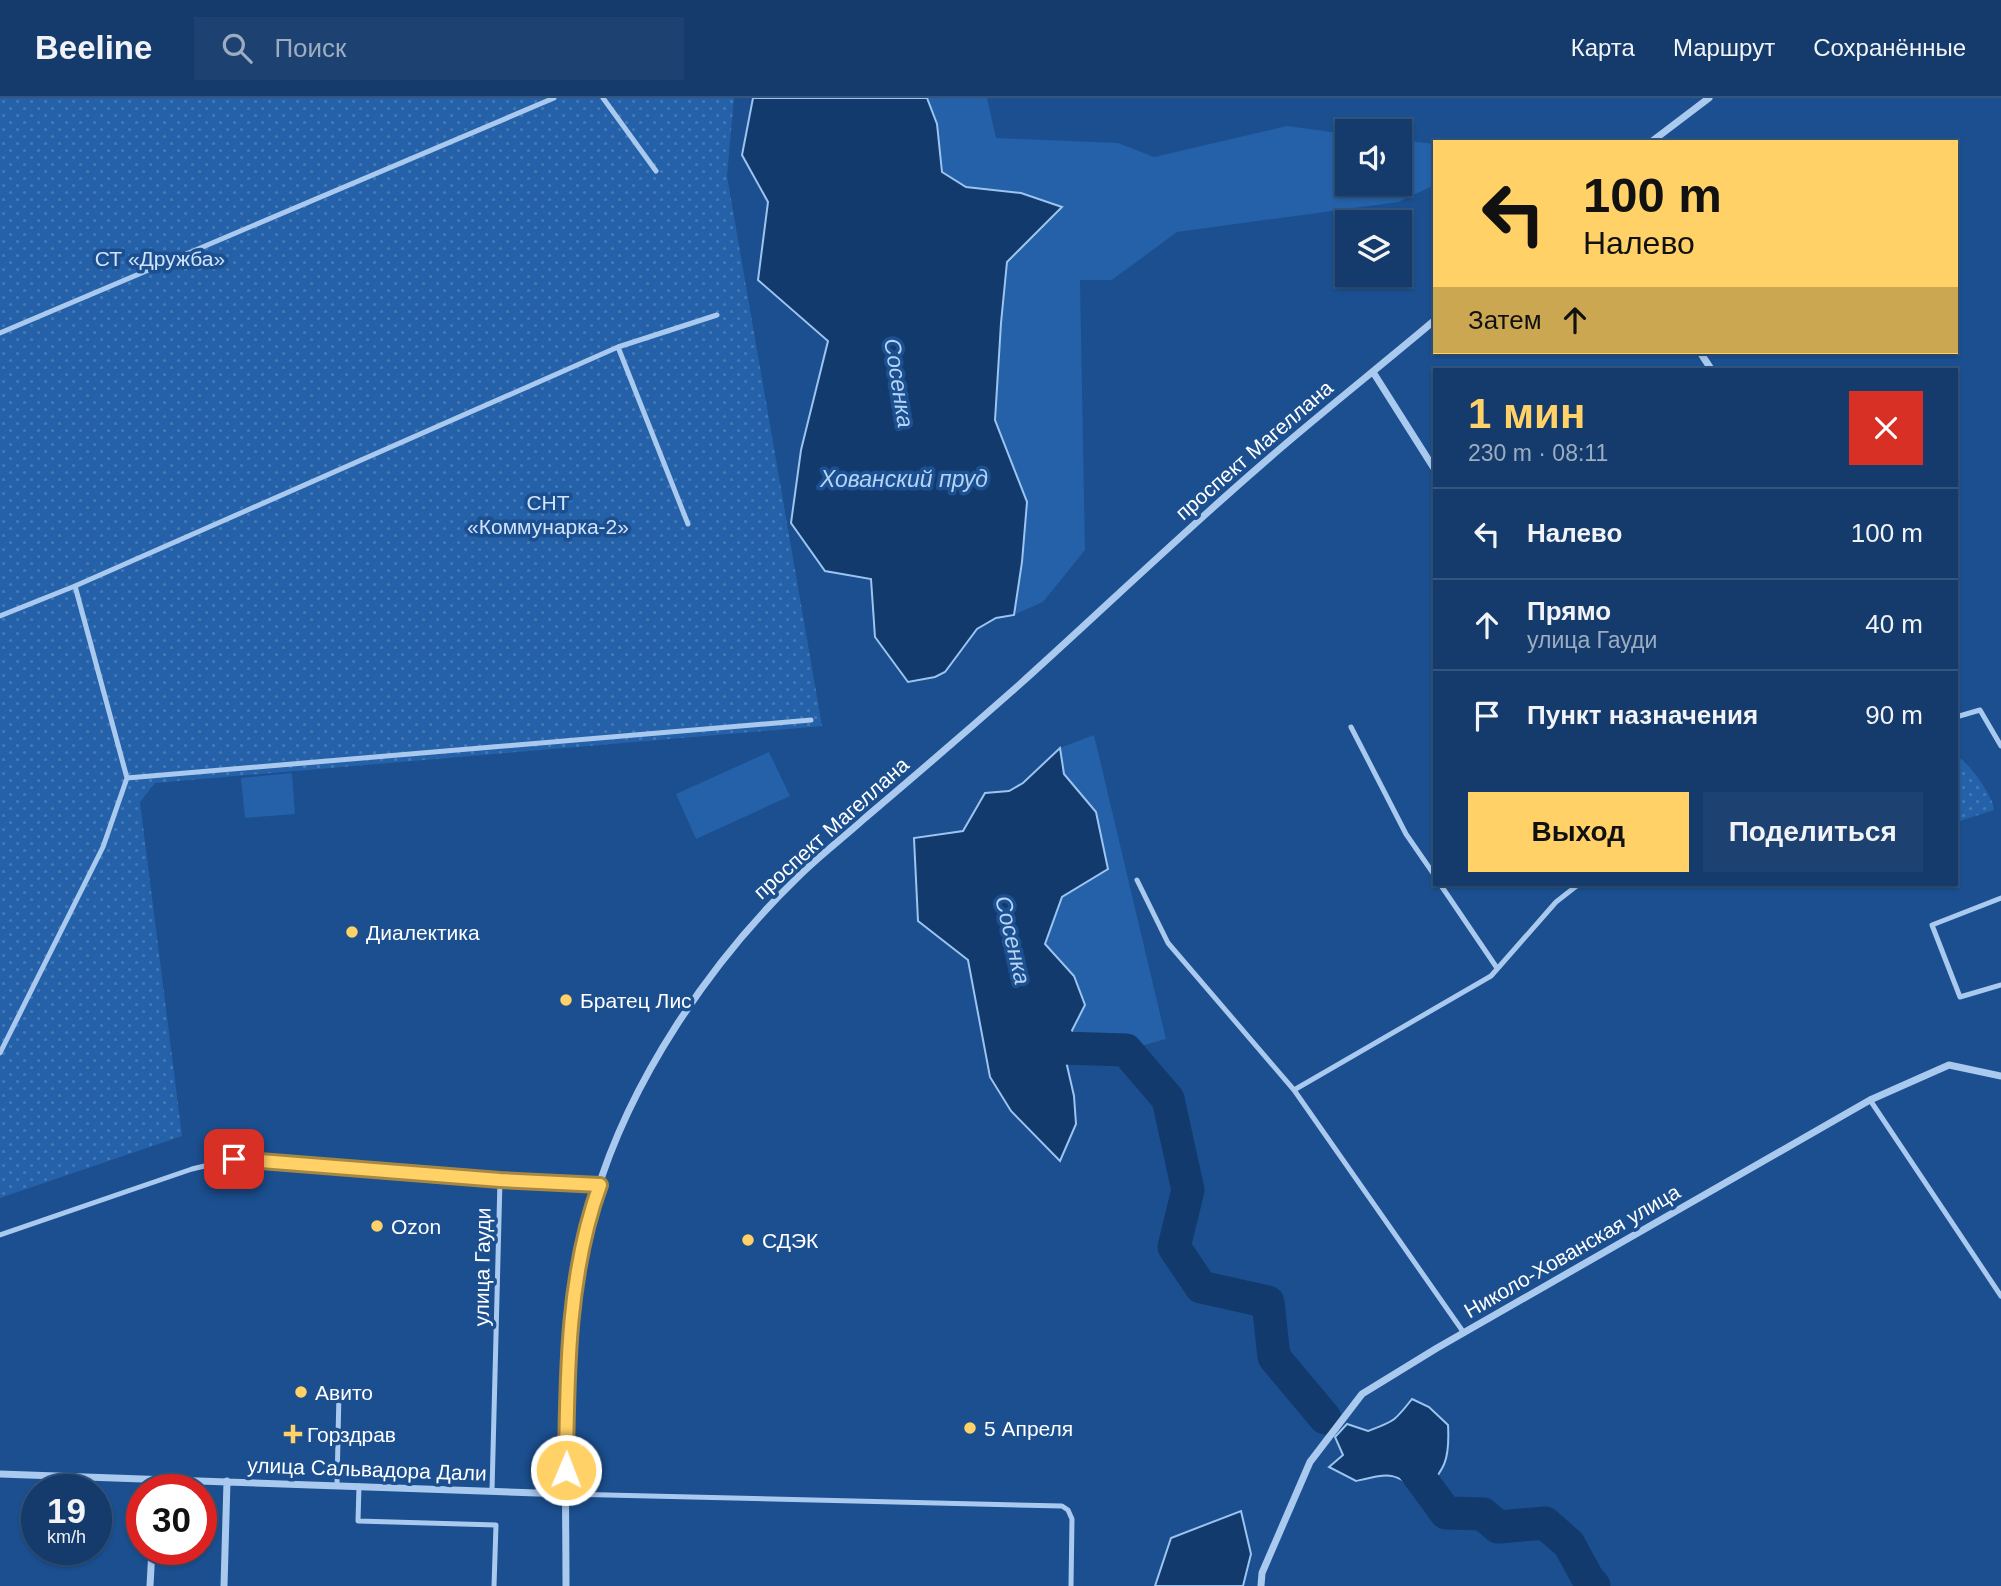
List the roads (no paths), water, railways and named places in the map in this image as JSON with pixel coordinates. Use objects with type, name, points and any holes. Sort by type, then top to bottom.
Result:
[{"type":"street","points":[[1654,140],[1709,98]]},
{"type":"street","name":"проспект Магеллана","points":[[566,1586],[567,1397],[572,1325],[585,1239],[613,1149],[652,1066],[708,981],[767,909],[799,875],[1020,684],[1141,571],[1264,462],[1433,322]]},
{"type":"street","points":[[1373,372],[1433,467]]},
{"type":"street","name":"Николо-Хованская улица","points":[[1261,1586],[1262,1573],[1310,1462],[1362,1394],[1870,1100],[1949,1065],[2001,1076]]},
{"type":"street","name":"улица Сальвадора Дали","points":[[0,1474],[126,1478]]},
{"type":"street","name":"улица Сальвадора Дали","points":[[217,1481],[566,1494]]},
{"type":"street","points":[[224,1586],[227,1481]]},
{"type":"street","points":[[150,1586],[151,1565]]},
{"type":"lane","points":[[0,333],[554,98]]},
{"type":"lane","points":[[603,98],[656,172]]},
{"type":"lane","points":[[0,616],[75,586],[618,347],[717,315]]},
{"type":"lane","points":[[618,347],[688,524]]},
{"type":"lane","points":[[0,1053],[103,847],[127,778],[75,586]]},
{"type":"lane","points":[[1958,717],[1980,710],[2001,746]]},
{"type":"lane","points":[[127,778],[811,720]]},
{"type":"lane","points":[[1351,727],[1406,834],[1433,873]]},
{"type":"lane","points":[[1137,880],[1168,943],[1294,1090],[1464,1333]]},
{"type":"lane","points":[[1441,886],[1497,968]]},
{"type":"lane","points":[[1294,1090],[1491,976],[1556,902],[1577,886]]},
{"type":"lane","points":[[2001,898],[1932,925],[1960,998],[2001,985]]},
{"type":"lane","points":[[1870,1100],[2001,1296]]},
{"type":"lane","name":"улица Гауди","points":[[0,1235],[192,1169],[234,1159],[500,1180],[492,1490]]},
{"type":"lane","points":[[500,1180],[600,1185]]},
{"type":"lane","points":[[337,1485],[339,1392]]},
{"type":"lane","points":[[359,1486],[358,1521],[496,1525],[494,1586]]},
{"type":"lane","points":[[566,1494],[1062,1506],[1068,1510],[1072,1519],[1071,1586]]},
{"type":"water","name":"Хованский пруд","points":[[753,98],[927,98],[937,124],[942,172],[966,187],[1021,193],[1062,207],[1007,262],[995,420],[1027,502],[1014,615],[996,618],[977,629],[945,672],[935,677],[908,682],[875,637],[871,579],[825,571],[791,523],[801,450],[828,341],[758,280],[768,202],[742,155]]},
{"type":"water","points":[[1060,748],[1064,774],[1096,812],[1108,869],[1062,897],[1045,944],[1074,976],[1085,1005],[1063,1048],[1074,1096],[1076,1124],[1060,1161],[1011,1111],[990,1077],[968,960],[918,921],[914,838],[963,831],[985,793],[1009,791],[1023,783]]},
{"type":"water","points":[[1412,1399],[1429,1407],[1448,1425],[1447,1456],[1441,1471],[1422,1495],[1392,1476],[1356,1481],[1329,1467],[1343,1455],[1335,1437],[1347,1424],[1368,1431],[1377,1428],[1393,1420]]},
{"type":"water","points":[[1241,1511],[1251,1554],[1243,1586],[1155,1586],[1171,1538]]},
{"type":"waterway","name":"Сосенка","points":[[1039,1013],[1063,1048],[1126,1050],[1168,1099],[1188,1190],[1174,1247],[1201,1287],[1268,1302],[1274,1357],[1325,1418]]},
{"type":"waterway","name":"Сосенка","points":[[1402,1453],[1446,1513],[1483,1514],[1498,1527],[1545,1523],[1569,1544],[1594,1586]]},
{"type":"place","name":"Диалектика","points":[[352,932]]},
{"type":"place","name":"Братец Лис","points":[[566,1000]]},
{"type":"place","name":"Ozon","points":[[377,1226]]},
{"type":"place","name":"СДЭК","points":[[748,1240]]},
{"type":"place","name":"Авито","points":[[301,1392]]},
{"type":"place","name":"5 Апреля","points":[[970,1428]]},
{"type":"place","name":"Горздрав","points":[[293,1434]]},
{"type":"park label","name":"СТ «Дружба»","points":[[160,258]]},
{"type":"park label","name":"СНТ «Коммунарка-2»","points":[[548,514]]}]
